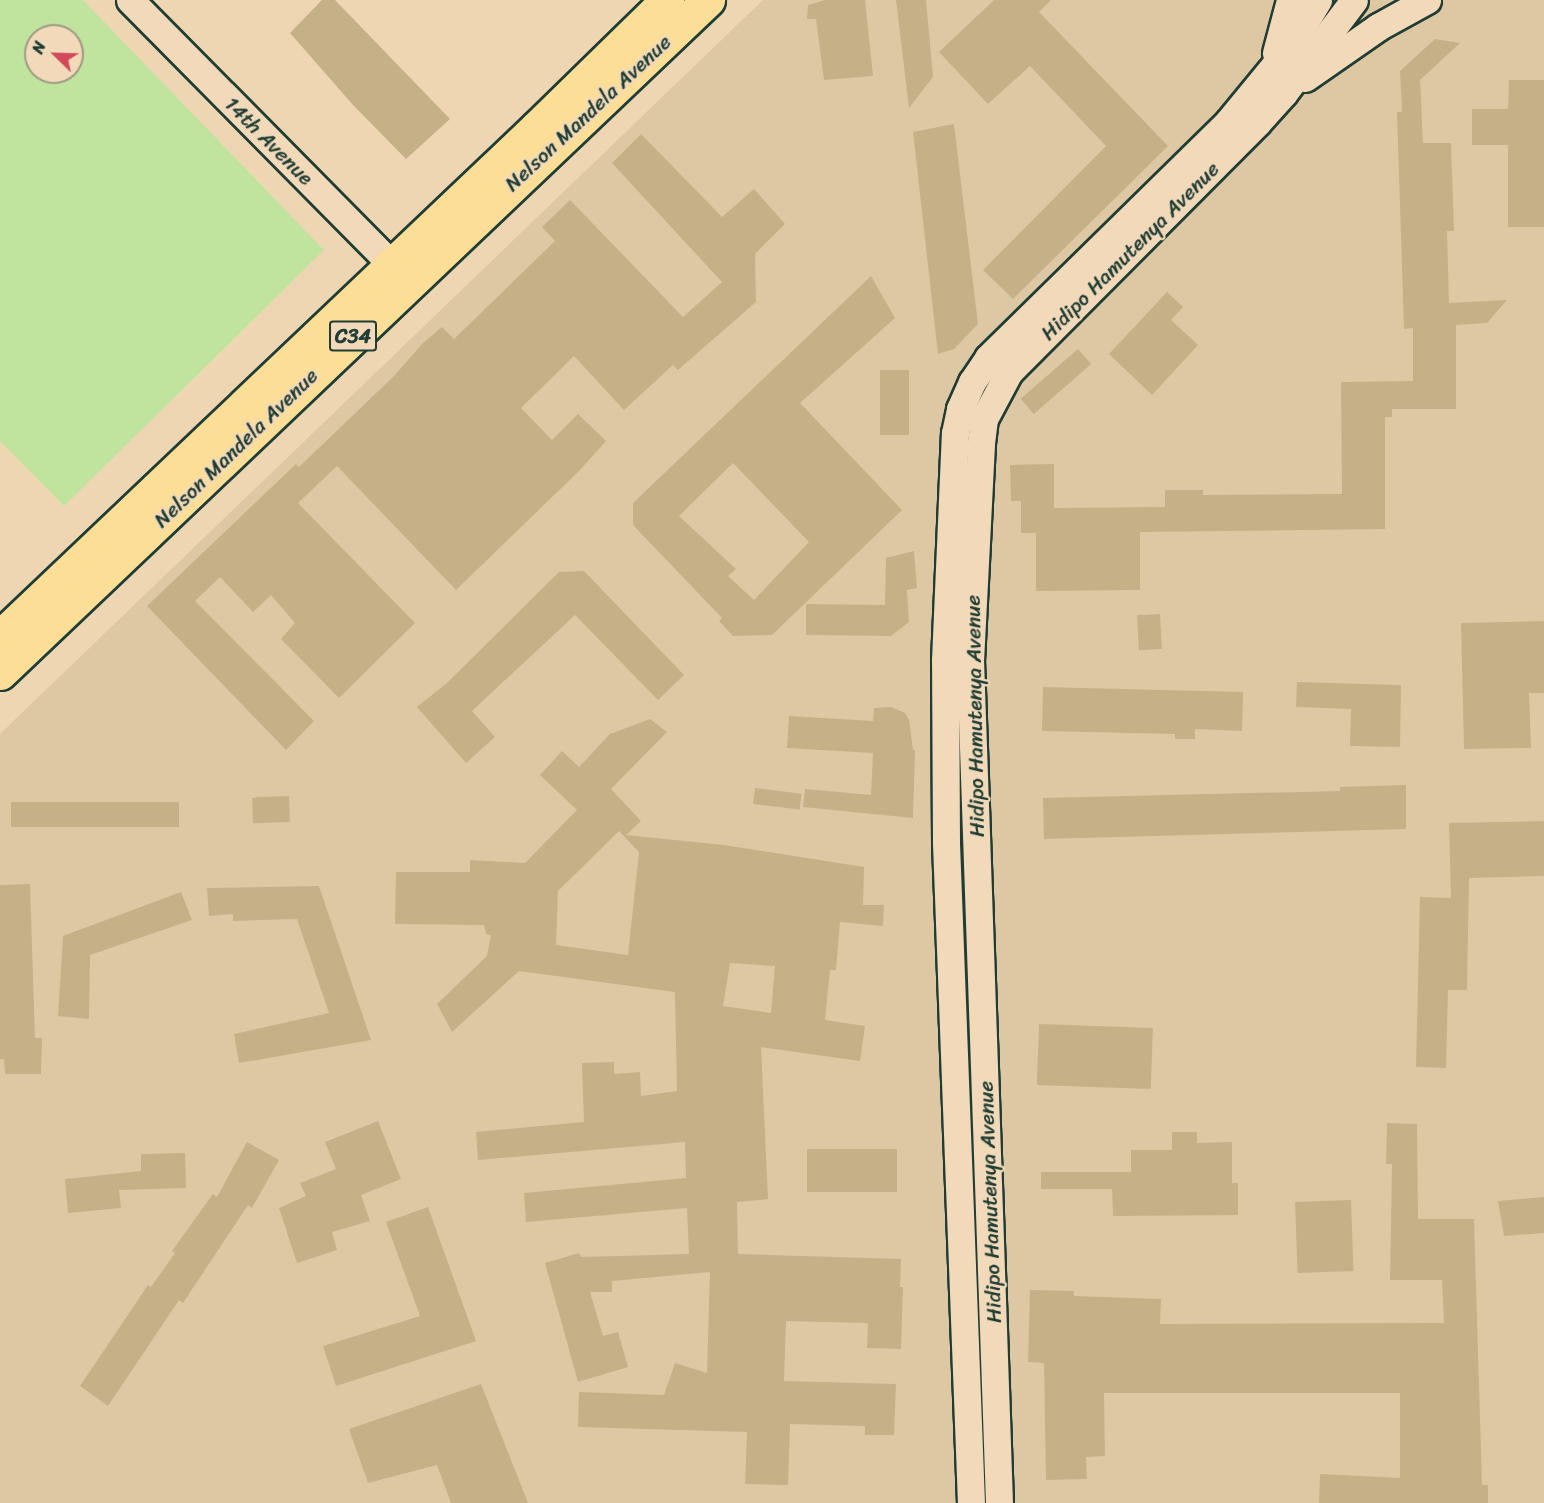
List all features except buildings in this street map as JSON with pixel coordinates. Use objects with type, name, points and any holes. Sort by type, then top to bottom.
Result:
[{"type":"main road","name":"Nelson Mandela Avenue","points":[[0,672],[400,273],[667,0]]},
{"type":"main road","name":"Nelson Mandela Avenue","points":[[0,637],[400,273],[708,0]]},
{"type":"street","name":"14th Avenue","points":[[130,0],[400,273]]},
{"type":"street","points":[[1277,82],[1290,0]]},
{"type":"street","name":"Hidipo Hamutenya Avenue","points":[[971,1503],[946,842],[945,660],[956,425],[960,409],[972,382],[988,358],[1228,122],[1277,82],[1292,44],[1318,0]]},
{"type":"street","name":"Hidipo Hamutenya Avenue","points":[[999,1503],[970,661],[984,419],[1010,372],[1354,0]]},
{"type":"street","points":[[1277,82],[1427,0]]},
{"type":"shaded area","points":[[763,0],[1544,0],[1544,1503],[0,1503],[0,734]]},
{"type":"green space","points":[[0,0],[83,0],[324,250],[64,506],[0,441]]}]
